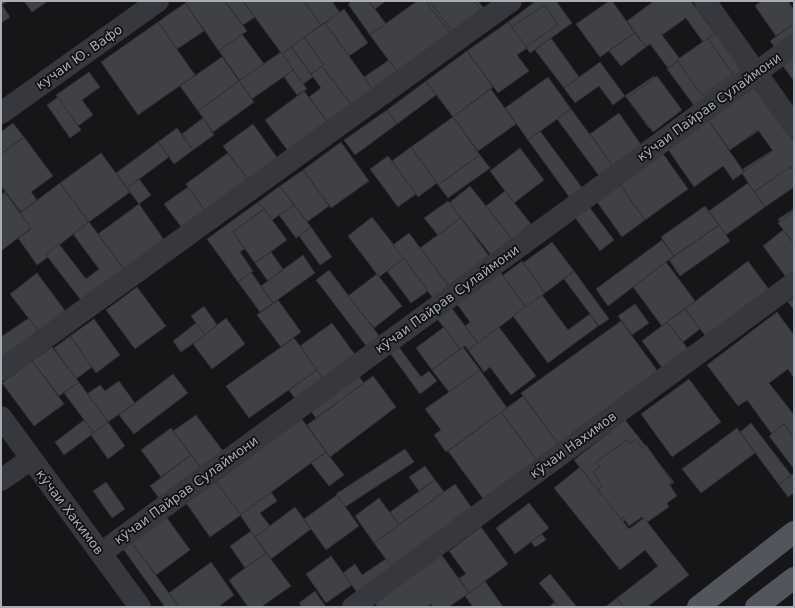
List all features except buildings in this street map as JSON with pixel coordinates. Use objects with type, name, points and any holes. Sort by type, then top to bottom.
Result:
[{"type":"main road","points":[[698,607],[794,532]]},
{"type":"main road","points":[[756,607],[794,578]]},
{"type":"street","name":"кучаи Ю. Вафо","points":[[1,113],[158,1]]},
{"type":"street","points":[[1,370],[511,1]]},
{"type":"street","points":[[705,1],[794,126]]},
{"type":"street","name":"кӯчаи Пайрав Сулаймони","points":[[101,553],[794,45]]},
{"type":"street","name":"кӯчаи Нахимов","points":[[353,607],[794,283]]},
{"type":"street","name":"кӯчаи Хакимов","points":[[1,417],[140,607]]},
{"type":"street","points":[[1,480],[31,459]]}]
